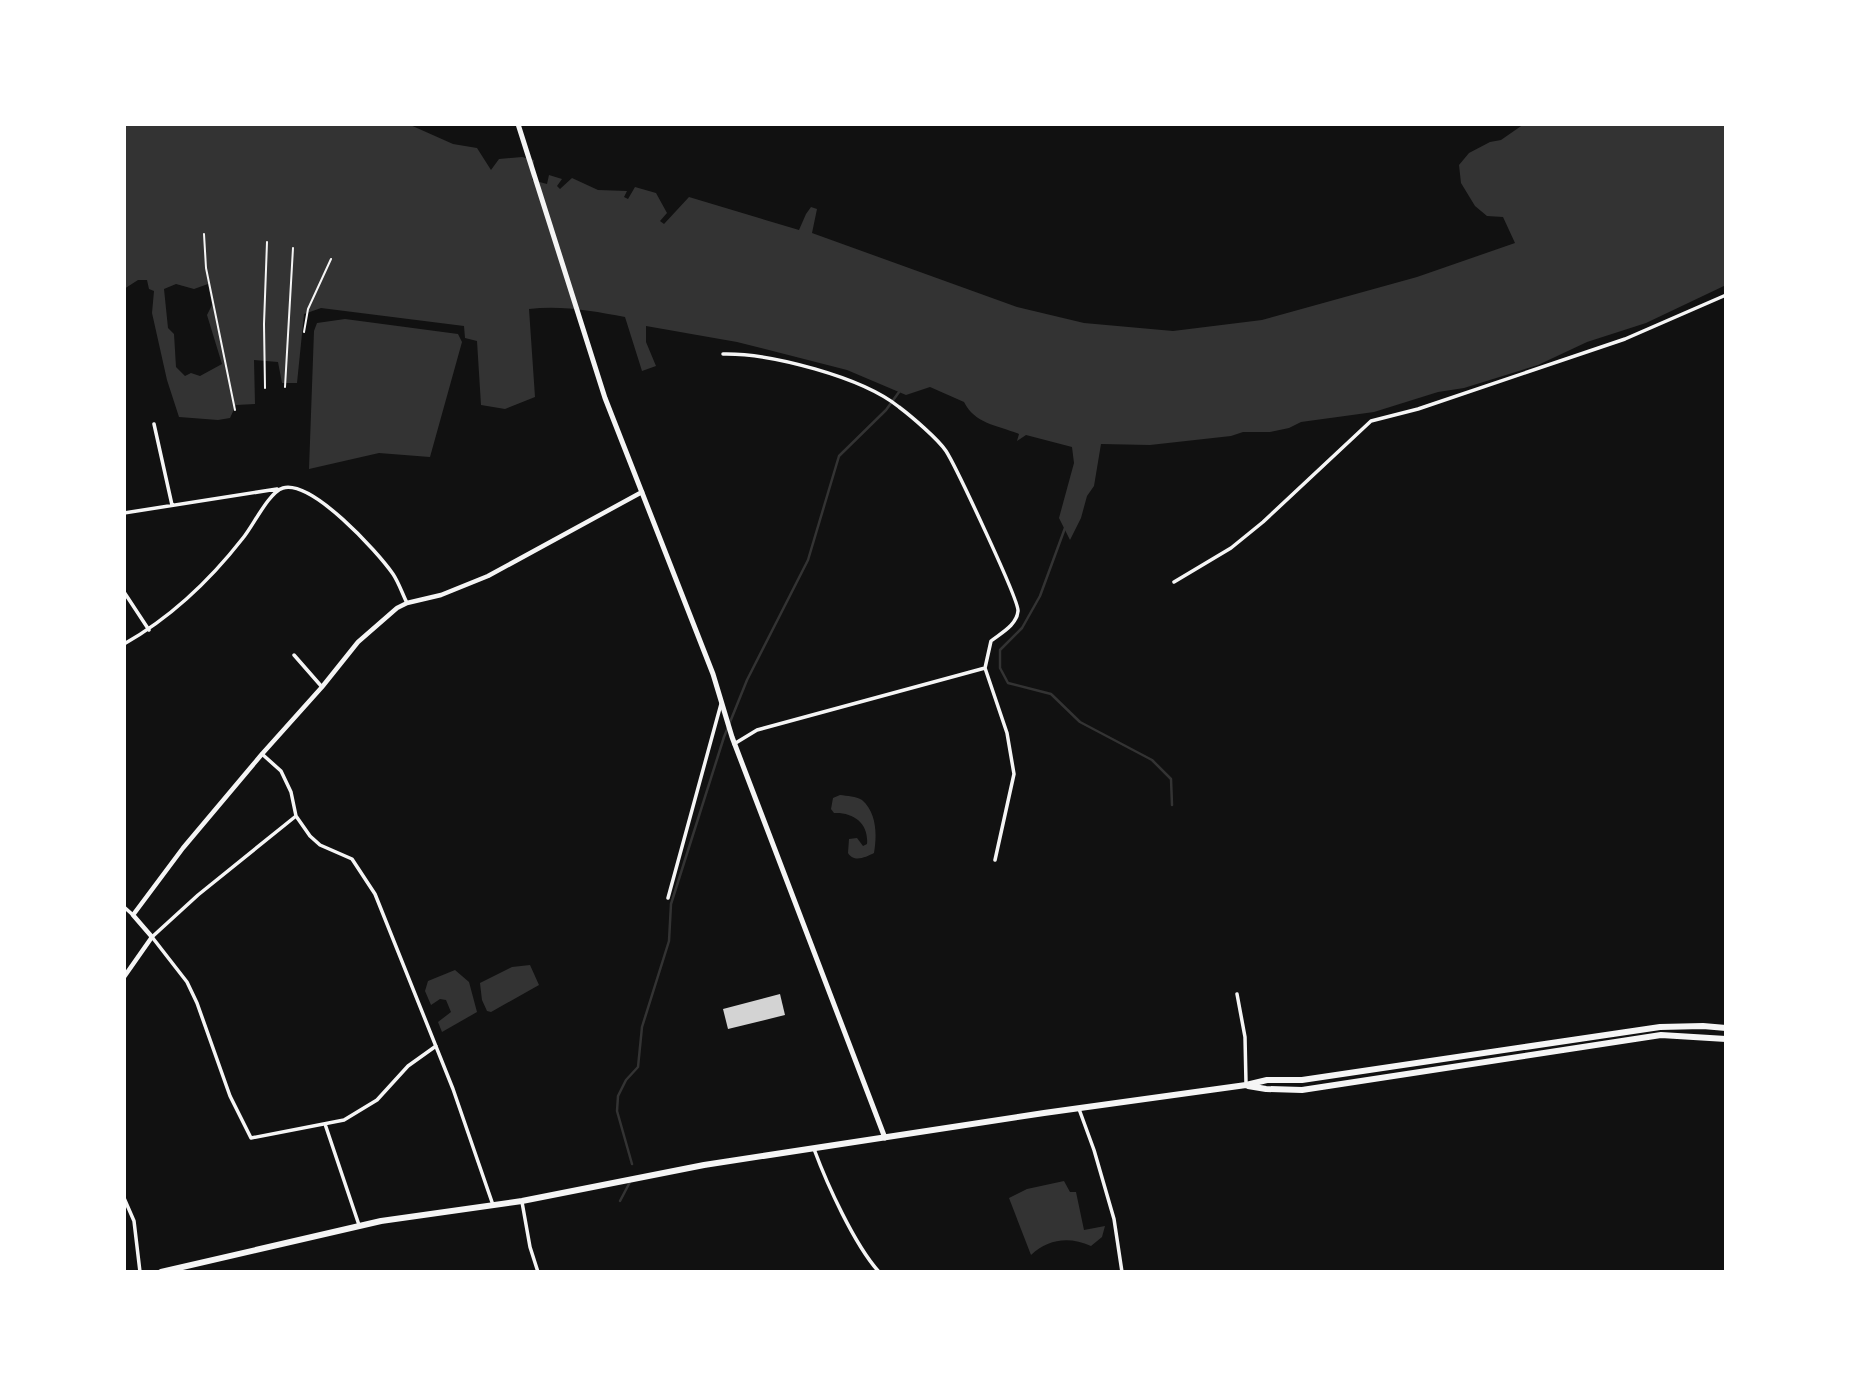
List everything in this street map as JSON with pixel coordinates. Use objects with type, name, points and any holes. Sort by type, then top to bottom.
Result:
[{"type":"main road","points":[[519,126],[605,398],[713,674],[734,744],[885,1138]]},
{"type":"main road","points":[[161,1272],[360,1226],[522,1200],[704,1165],[1246,1086],[1267,1080],[1302,1080],[1660,1027],[1726,1028]]},
{"type":"main road","points":[[1246,1086],[1302,1090],[1661,1035],[1726,1039]]},
{"type":"street","points":[[1174,582],[1231,548],[1252,531],[1371,421],[1418,410],[1614,343],[1666,323],[1726,295]]},
{"type":"street","points":[[723,354],[769,358],[843,377],[898,405],[945,450],[1004,571],[1019,608],[1015,622],[990,641],[985,668],[1007,733],[1014,774],[995,860]]},
{"type":"street","points":[[154,424],[172,505]]},
{"type":"street","points":[[124,644],[149,630],[221,565],[272,497],[283,488]]},
{"type":"street","points":[[124,513],[296,488],[309,493],[370,544],[395,577],[407,603]]},
{"type":"street","points":[[133,915],[183,848],[358,642],[397,608],[441,595],[488,576],[642,492]]},
{"type":"street","points":[[124,592],[149,630]]},
{"type":"street","points":[[294,655],[322,687]]},
{"type":"street","points":[[734,744],[757,730],[985,668]]},
{"type":"street","points":[[668,898],[721,702]]},
{"type":"street","points":[[262,754],[281,771],[291,792],[296,816],[310,836],[320,845],[352,859],[360,869],[386,920],[453,1088],[493,1205]]},
{"type":"street","points":[[124,977],[152,937],[198,895],[296,816]]},
{"type":"street","points":[[124,907],[152,937],[187,982],[230,1096],[251,1138],[344,1120],[377,1100],[408,1066],[436,1046]]},
{"type":"street","points":[[1237,994],[1245,1037],[1246,1086]]},
{"type":"street","points":[[1079,1109],[1114,1219],[1122,1272]]},
{"type":"street","points":[[325,1124],[360,1226]]},
{"type":"street","points":[[814,1149],[824,1175],[865,1254],[879,1272]]},
{"type":"street","points":[[124,1198],[134,1221],[140,1272]]},
{"type":"street","points":[[522,1200],[530,1247],[538,1272]]},
{"type":"street","points":[[201,1262],[203,1272]]},
{"type":"path","points":[[204,234],[206,268],[235,410]]},
{"type":"path","points":[[265,387],[267,242]]},
{"type":"path","points":[[285,387],[293,248]]},
{"type":"path","points":[[304,332],[308,309],[331,259]]},
{"type":"shaded area","points":[[124,124],[408,124],[453,144],[477,148],[491,170],[499,159],[522,157],[534,160],[532,180],[547,184],[549,175],[562,179],[557,186],[560,189],[572,178],[598,190],[627,191],[624,197],[628,199],[635,187],[656,193],[667,213],[660,221],[664,224],[689,197],[799,230],[811,207],[817,209],[812,233],[1017,307],[1084,323],[1173,331],[1262,320],[1417,277],[1515,243],[1503,217],[1487,216],[1475,206],[1461,183],[1459,165],[1469,153],[1490,142],[1501,140],[1524,124],[1726,124],[1726,285],[1646,323],[1587,342],[1538,365],[1374,412],[1301,422],[1270,432],[1243,432],[1231,436],[1150,445],[1101,444],[1094,486],[1087,496],[1081,518],[1070,540],[1059,518],[1074,463],[1072,447],[1026,435],[1017,441],[1019,434],[980,419],[964,402],[930,387],[906,395],[847,370],[737,342],[646,326],[646,342],[656,366],[642,371],[625,317],[577,309],[541,308],[529,309],[535,397],[505,409],[481,405],[477,341],[465,338],[464,326],[321,308],[304,314],[297,383],[282,383],[278,362],[254,360],[255,404],[236,405],[230,418],[218,420],[179,417],[167,380],[152,313],[154,291],[149,289],[147,280],[138,280],[124,289]],"holes":[[[176,284],[194,289],[208,284],[212,305],[207,315],[222,364],[200,376],[191,373],[185,376],[176,367],[174,334],[168,328],[164,289]]]},
{"type":"shaded area","points":[[345,319],[458,334],[462,342],[430,457],[379,453],[309,469],[314,331],[317,323]]},
{"type":"shaded area","points":[[840,795],[862,800],[871,811],[875,832],[874,853],[853,858],[848,853],[849,839],[857,838],[863,846],[867,844],[867,837],[863,825],[854,817],[834,813],[831,809],[833,798]]},
{"type":"shaded area","points":[[530,965],[539,985],[491,1012],[487,1011],[482,1000],[480,983],[512,967]]},
{"type":"shaded area","points":[[455,970],[469,982],[477,1012],[442,1032],[438,1022],[451,1012],[446,1000],[440,999],[431,1005],[425,991],[428,981]]},
{"type":"shaded area","points":[[1064,1181],[1070,1192],[1076,1192],[1084,1230],[1105,1226],[1102,1237],[1091,1246],[1067,1240],[1052,1242],[1031,1255],[1009,1198],[1027,1189]]},
{"type":"building","points":[[780,994],[785,1015],[728,1029],[723,1009]]},
{"type":"waterway","points":[[632,1164],[617,1111],[618,1096],[626,1080],[638,1067],[642,1027],[669,941],[671,904],[724,737],[747,680],[808,560],[839,456],[886,410],[899,392]]},
{"type":"waterway","points":[[1065,528],[1040,596],[1022,628],[1000,650],[1000,668],[1008,683],[1051,694],[1080,722],[1152,760],[1171,779],[1172,805]]},
{"type":"waterway","points":[[620,1201],[630,1182]]}]
